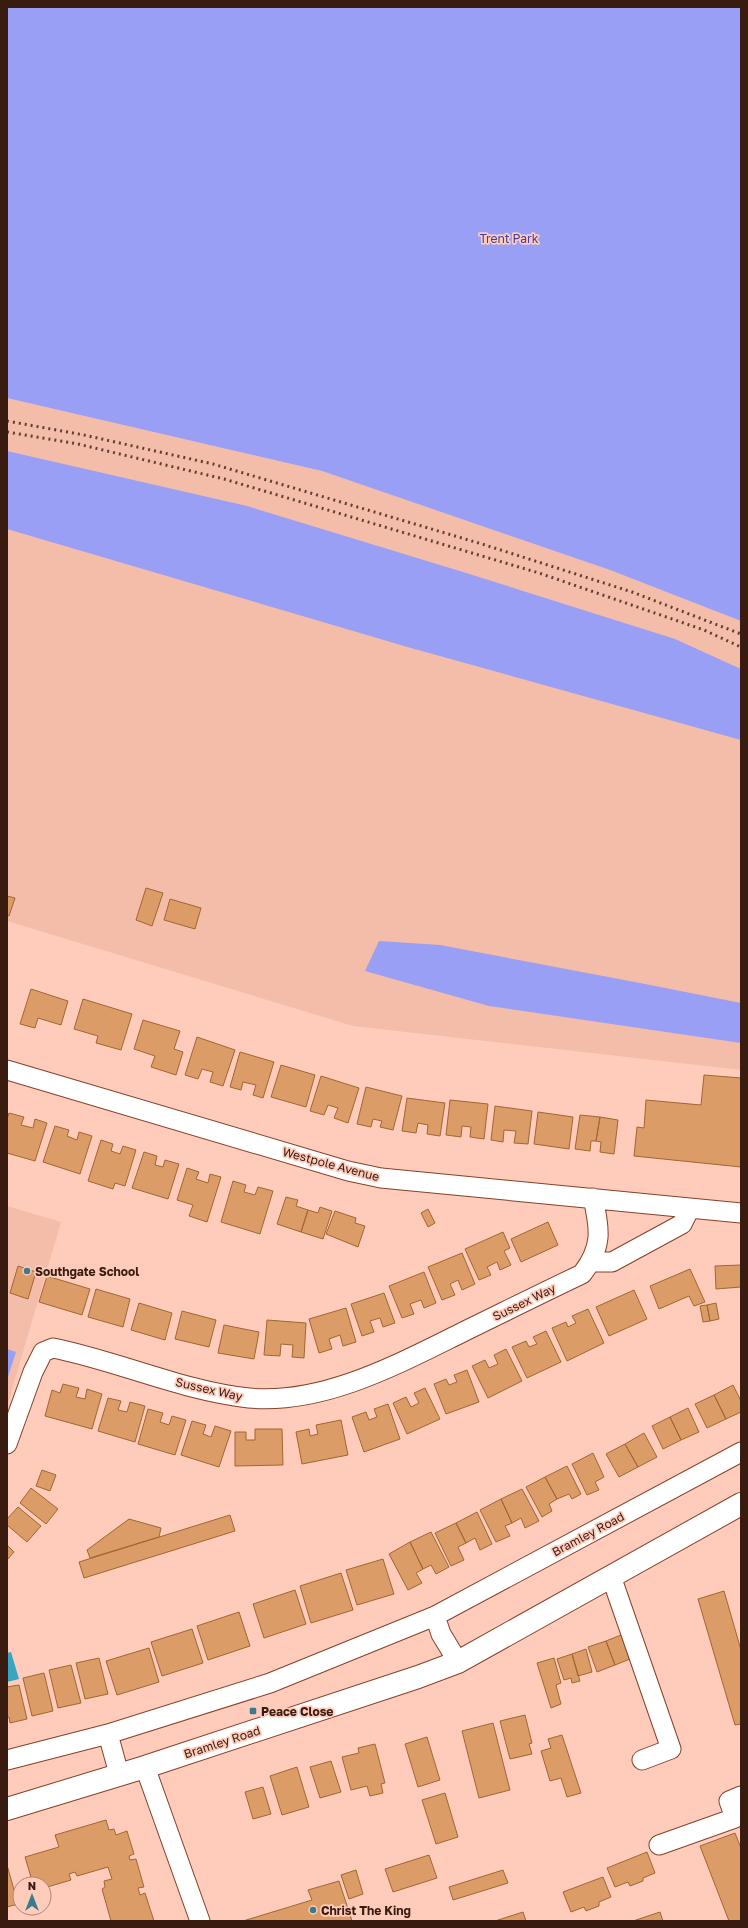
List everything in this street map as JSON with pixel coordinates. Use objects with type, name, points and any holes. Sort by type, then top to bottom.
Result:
[{"type":"main road","name":"Bramley Road","points":[[7,1809],[145,1767],[418,1677],[458,1662],[741,1504]]},
{"type":"street","name":"Westpole Avenue","points":[[7,1070],[348,1171],[374,1177],[690,1208]]},
{"type":"street","name":"Sussex Way","points":[[7,1444],[33,1372],[43,1352],[53,1348],[217,1393],[250,1398],[283,1397],[318,1392],[353,1382],[416,1355],[582,1274],[592,1262],[599,1242],[600,1226],[593,1198]]},
{"type":"street","points":[[592,1262],[612,1262],[682,1224],[690,1208],[741,1213]]},
{"type":"street","name":"Bramley Road","points":[[7,1760],[108,1734],[270,1683],[435,1616],[741,1452]]},
{"type":"street","points":[[611,1576],[671,1749],[642,1760]]},
{"type":"street","points":[[435,1616],[441,1634],[458,1662]]},
{"type":"street","points":[[108,1734],[119,1774]]},
{"type":"street","points":[[145,1767],[200,1921]]},
{"type":"street","points":[[659,1845],[738,1824],[729,1801],[741,1796]]},
{"type":"shaded area","points":[[7,398],[322,471],[610,570],[741,621],[741,1070],[353,1026],[7,921]]},
{"type":"shaded area","name":"Southgate School","points":[[7,1206],[61,1222],[7,1407]]},
{"type":"shaded area","points":[[11,1652],[19,1679],[7,1682],[7,1653]]},
{"type":"green space","name":"Trent Park","points":[[7,7],[741,7],[741,621],[610,570],[322,471],[7,398]]},
{"type":"green space","points":[[7,451],[247,506],[675,639],[741,669],[741,740],[411,648],[7,529]]},
{"type":"green space","points":[[379,941],[440,945],[741,1003],[741,1043],[489,1006],[365,971]]},
{"type":"green space","points":[[7,1349],[16,1352],[7,1380]]},
{"type":"building","points":[[146,888],[163,893],[152,926],[136,920]]},
{"type":"building","points":[[7,896],[15,898],[9,916],[7,915]]},
{"type":"building","points":[[170,899],[201,908],[195,929],[164,920]]},
{"type":"building","points":[[31,989],[68,1001],[61,1025],[38,1018],[35,1028],[20,1024]]},
{"type":"building","points":[[83,999],[132,1014],[121,1050],[96,1043],[98,1036],[74,1029]]},
{"type":"building","points":[[143,1020],[180,1031],[174,1049],[183,1052],[176,1075],[151,1067],[155,1056],[134,1049]]},
{"type":"building","points":[[197,1037],[235,1050],[223,1086],[210,1082],[213,1072],[202,1069],[198,1079],[185,1075]]},
{"type":"building","points":[[240,1052],[274,1062],[263,1098],[253,1095],[256,1085],[243,1082],[241,1090],[230,1087]]},
{"type":"building","points":[[281,1065],[315,1075],[306,1107],[271,1097]]},
{"type":"building","points":[[704,1075],[741,1078],[741,1167],[634,1156],[637,1127],[644,1128],[646,1100],[701,1105]]},
{"type":"building","points":[[321,1076],[359,1088],[348,1123],[334,1118],[338,1108],[328,1105],[324,1115],[310,1111]]},
{"type":"building","points":[[366,1087],[402,1096],[393,1130],[380,1127],[382,1121],[373,1119],[371,1127],[357,1124]]},
{"type":"building","points":[[407,1098],[445,1103],[440,1136],[427,1134],[428,1125],[418,1123],[416,1133],[402,1131]]},
{"type":"building","points":[[450,1100],[488,1104],[484,1139],[470,1137],[471,1127],[462,1126],[461,1137],[446,1135]]},
{"type":"building","points":[[495,1106],[532,1111],[528,1144],[514,1143],[516,1131],[504,1130],[503,1142],[491,1140]]},
{"type":"building","points":[[538,1112],[573,1117],[569,1149],[534,1144]]},
{"type":"building","points":[[9,1113],[24,1117],[21,1125],[33,1128],[35,1119],[47,1123],[35,1161],[7,1153],[7,1119]]},
{"type":"building","points":[[580,1115],[600,1117],[596,1141],[591,1141],[590,1151],[575,1149]]},
{"type":"building","points":[[600,1117],[618,1120],[614,1154],[600,1152],[601,1142],[596,1141]]},
{"type":"building","points":[[55,1126],[69,1130],[67,1136],[77,1140],[79,1132],[92,1136],[80,1174],[43,1162]]},
{"type":"building","points":[[101,1140],[113,1144],[111,1151],[120,1154],[123,1146],[136,1150],[125,1186],[115,1183],[113,1189],[88,1181]]},
{"type":"building","points":[[144,1152],[157,1156],[155,1165],[163,1167],[165,1160],[179,1164],[168,1199],[132,1188]]},
{"type":"building","points":[[187,1168],[199,1172],[196,1179],[208,1183],[210,1174],[221,1177],[207,1222],[189,1216],[193,1205],[177,1200]]},
{"type":"building","points":[[233,1181],[246,1185],[244,1192],[255,1195],[258,1187],[273,1191],[260,1234],[221,1222]]},
{"type":"building","points":[[286,1197],[298,1200],[296,1206],[308,1210],[301,1232],[277,1224]]},
{"type":"building","points":[[320,1207],[332,1211],[323,1239],[301,1232],[308,1210],[318,1213]]},
{"type":"building","points":[[428,1209],[435,1223],[428,1227],[421,1213]]},
{"type":"building","points":[[335,1211],[356,1218],[355,1223],[365,1226],[358,1247],[326,1234]]},
{"type":"building","points":[[548,1222],[558,1245],[521,1262],[511,1239]]},
{"type":"building","points":[[503,1232],[510,1248],[504,1251],[511,1265],[500,1270],[497,1262],[487,1267],[491,1275],[479,1280],[465,1249]]},
{"type":"building","points":[[462,1253],[475,1284],[462,1290],[458,1280],[450,1284],[455,1295],[442,1300],[428,1267]]},
{"type":"building","points":[[741,1265],[741,1287],[716,1289],[715,1266]]},
{"type":"building","points":[[18,1266],[36,1272],[28,1299],[10,1293]]},
{"type":"building","points":[[690,1269],[705,1302],[694,1306],[689,1296],[659,1309],[650,1286]]},
{"type":"building","points":[[424,1272],[436,1303],[424,1308],[421,1300],[410,1304],[414,1314],[402,1318],[389,1286]]},
{"type":"building","points":[[47,1276],[90,1289],[82,1315],[39,1302]]},
{"type":"building","points":[[96,1289],[130,1299],[123,1327],[88,1317]]},
{"type":"building","points":[[634,1290],[647,1319],[609,1336],[596,1307]]},
{"type":"building","points":[[384,1293],[395,1323],[383,1327],[380,1318],[370,1321],[374,1332],[362,1336],[351,1304]]},
{"type":"building","points":[[139,1303],[172,1313],[165,1340],[131,1330]]},
{"type":"building","points":[[716,1303],[719,1319],[710,1321],[707,1305]]},
{"type":"building","points":[[707,1305],[710,1321],[703,1322],[700,1306]]},
{"type":"building","points":[[346,1308],[356,1342],[343,1346],[340,1335],[329,1339],[332,1349],[319,1353],[309,1319]]},
{"type":"building","points":[[588,1309],[604,1343],[567,1361],[552,1328],[566,1322],[568,1327],[576,1323],[572,1316]]},
{"type":"building","points":[[182,1311],[216,1320],[209,1347],[175,1339]]},
{"type":"building","points":[[267,1320],[306,1323],[304,1358],[292,1357],[293,1345],[281,1344],[280,1356],[264,1355]]},
{"type":"building","points":[[224,1325],[259,1332],[254,1359],[218,1353]]},
{"type":"building","points":[[546,1331],[561,1362],[527,1378],[512,1347],[526,1341],[529,1347],[537,1344],[533,1337]]},
{"type":"building","points":[[506,1349],[522,1381],[488,1398],[472,1366],[485,1360],[489,1368],[498,1364],[494,1355]]},
{"type":"building","points":[[467,1370],[479,1402],[446,1414],[434,1384],[446,1379],[449,1385],[457,1382],[454,1375]]},
{"type":"building","points":[[63,1384],[79,1388],[76,1397],[85,1399],[87,1389],[102,1394],[92,1429],[45,1416],[52,1390],[60,1393]]},
{"type":"building","points":[[733,1385],[741,1401],[741,1412],[726,1419],[714,1395]]},
{"type":"building","points":[[425,1388],[440,1419],[407,1434],[393,1403],[406,1397],[411,1407],[419,1403],[414,1393]]},
{"type":"building","points":[[714,1395],[726,1419],[707,1428],[695,1404]]},
{"type":"building","points":[[108,1398],[121,1401],[118,1410],[127,1412],[130,1402],[145,1406],[135,1442],[98,1431]]},
{"type":"building","points":[[388,1404],[400,1439],[364,1452],[352,1417],[366,1412],[369,1420],[377,1417],[374,1409]]},
{"type":"building","points":[[688,1408],[699,1432],[681,1440],[670,1417]]},
{"type":"building","points":[[148,1409],[163,1413],[160,1422],[169,1425],[172,1416],[186,1420],[175,1455],[138,1444]]},
{"type":"building","points":[[670,1417],[681,1440],[663,1449],[652,1426]]},
{"type":"building","points":[[341,1420],[348,1455],[302,1464],[296,1432],[309,1429],[310,1436],[318,1434],[316,1425]]},
{"type":"building","points":[[192,1421],[206,1425],[203,1434],[211,1437],[215,1426],[231,1431],[219,1467],[181,1455]]},
{"type":"building","points":[[255,1429],[282,1429],[283,1465],[235,1466],[235,1432],[246,1432],[246,1440],[255,1440]]},
{"type":"building","points":[[644,1433],[657,1457],[638,1467],[625,1444]]},
{"type":"building","points":[[625,1444],[638,1467],[619,1477],[606,1454]]},
{"type":"building","points":[[593,1453],[604,1477],[595,1482],[599,1490],[587,1495],[572,1464]]},
{"type":"building","points":[[567,1466],[581,1494],[572,1499],[569,1494],[557,1499],[545,1477]]},
{"type":"building","points":[[42,1470],[56,1475],[50,1491],[36,1486]]},
{"type":"building","points":[[545,1477],[557,1499],[549,1504],[552,1511],[542,1517],[526,1487]]},
{"type":"building","points":[[31,1488],[58,1509],[46,1524],[20,1503]]},
{"type":"building","points":[[522,1489],[539,1521],[525,1528],[521,1518],[512,1523],[501,1499]]},
{"type":"building","points":[[501,1499],[512,1523],[505,1526],[510,1536],[496,1542],[480,1510]]},
{"type":"building","points":[[18,1507],[41,1526],[27,1542],[7,1525],[7,1519]]},
{"type":"building","points":[[477,1512],[492,1544],[480,1550],[475,1538],[466,1543],[456,1523]]},
{"type":"building","points":[[230,1515],[235,1531],[84,1578],[79,1562]]},
{"type":"building","points":[[129,1519],[161,1528],[159,1537],[90,1558],[87,1550]]},
{"type":"building","points":[[456,1523],[466,1543],[458,1547],[464,1560],[451,1566],[435,1533]]},
{"type":"building","points":[[431,1532],[449,1567],[436,1574],[431,1565],[423,1569],[410,1542]]},
{"type":"building","points":[[410,1542],[423,1569],[416,1573],[422,1583],[408,1590],[389,1554]]},
{"type":"building","points":[[7,1545],[14,1552],[7,1560]]},
{"type":"building","points":[[383,1559],[394,1594],[357,1605],[346,1570]]},
{"type":"building","points":[[341,1573],[353,1610],[311,1623],[300,1586]]},
{"type":"building","points":[[295,1590],[306,1624],[264,1638],[253,1604]]},
{"type":"building","points":[[724,1591],[741,1650],[741,1724],[735,1725],[698,1599]]},
{"type":"building","points":[[239,1612],[250,1646],[208,1660],[197,1626]]},
{"type":"building","points":[[192,1629],[203,1663],[162,1676],[151,1642]]},
{"type":"building","points":[[626,1633],[635,1657],[615,1665],[606,1641]]},
{"type":"building","points":[[606,1641],[615,1665],[597,1672],[588,1647]]},
{"type":"building","points":[[149,1648],[159,1682],[117,1695],[106,1661]]},
{"type":"building","points":[[586,1649],[592,1672],[578,1676],[572,1654]]},
{"type":"building","points":[[572,1654],[580,1681],[572,1683],[571,1678],[564,1680],[557,1659]]},
{"type":"building","points":[[99,1658],[108,1694],[85,1699],[76,1663]]},
{"type":"building","points":[[554,1658],[561,1683],[556,1685],[561,1704],[551,1708],[537,1663]]},
{"type":"building","points":[[71,1665],[81,1703],[58,1708],[49,1670]]},
{"type":"building","points":[[44,1673],[53,1711],[32,1716],[23,1678]]},
{"type":"building","points":[[19,1685],[27,1719],[10,1723],[9,1717],[7,1717],[7,1687]]},
{"type":"building","points":[[525,1715],[532,1743],[529,1744],[532,1754],[510,1759],[500,1721]]},
{"type":"building","points":[[493,1723],[510,1790],[479,1798],[462,1731]]},
{"type":"building","points":[[562,1735],[581,1793],[567,1797],[561,1778],[550,1781],[541,1751],[551,1748],[548,1739]]},
{"type":"building","points":[[427,1737],[440,1780],[418,1787],[405,1744]]},
{"type":"building","points":[[375,1744],[385,1783],[381,1784],[383,1793],[370,1796],[367,1786],[351,1790],[342,1757],[359,1753],[358,1748]]},
{"type":"building","points":[[331,1761],[341,1792],[320,1798],[310,1767]]},
{"type":"building","points":[[297,1767],[309,1807],[282,1815],[270,1776]]},
{"type":"building","points":[[263,1787],[271,1814],[253,1819],[245,1792]]},
{"type":"building","points":[[445,1793],[458,1837],[436,1844],[422,1800]]},
{"type":"building","points":[[106,1820],[109,1830],[114,1829],[116,1835],[127,1831],[134,1854],[129,1856],[130,1860],[136,1859],[144,1887],[138,1888],[140,1895],[145,1893],[154,1921],[111,1921],[102,1889],[105,1887],[104,1881],[112,1879],[108,1867],[77,1876],[75,1872],[69,1874],[71,1880],[52,1886],[52,1876],[31,1876],[25,1857],[59,1847],[55,1835]]},
{"type":"building","points":[[735,1833],[741,1848],[741,1921],[729,1921],[700,1846]]},
{"type":"building","points":[[647,1852],[655,1873],[643,1878],[643,1881],[630,1886],[628,1882],[615,1887],[607,1868]]},
{"type":"building","points":[[429,1855],[437,1878],[393,1892],[385,1869]]},
{"type":"building","points":[[7,1865],[12,1883],[12,1906],[7,1907]]},
{"type":"building","points":[[356,1870],[363,1894],[349,1899],[341,1875]]},
{"type":"building","points":[[503,1870],[508,1883],[453,1900],[449,1887]]},
{"type":"building","points":[[603,1877],[611,1897],[599,1902],[599,1906],[586,1911],[584,1907],[571,1912],[563,1892]]},
{"type":"building","name":"Christ The King","points":[[339,1881],[352,1921],[243,1921],[312,1900],[308,1890]]},
{"type":"building","points":[[523,1912],[526,1921],[495,1921]]},
{"type":"building","points":[[660,1912],[663,1921],[633,1921]]},
{"type":"railway","points":[[7,421],[84,435],[213,464],[482,544],[632,592],[741,634]]},
{"type":"railway","points":[[7,432],[78,444],[224,479],[539,573],[704,630],[741,647]]},
{"type":"place","name":"Southgate School","points":[[27,1271]]},
{"type":"place","name":"Peace Close","points":[[253,1711]]},
{"type":"place","name":"Christ The King","points":[[313,1910]]}]
